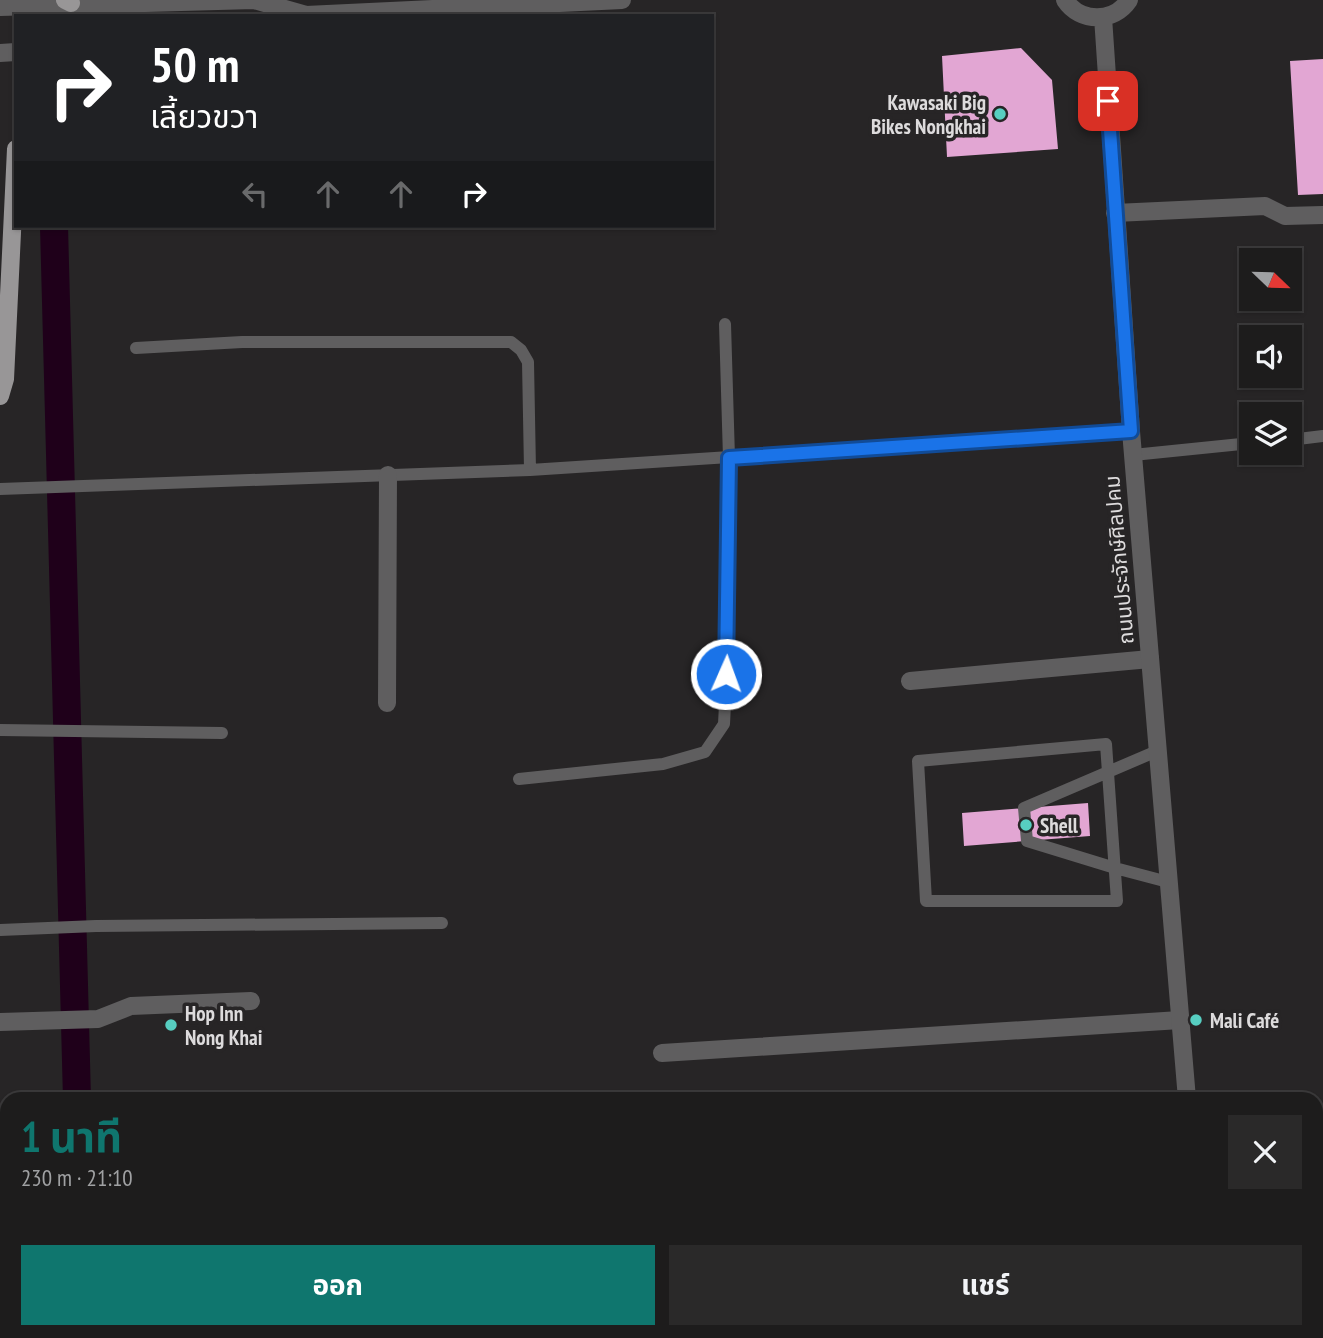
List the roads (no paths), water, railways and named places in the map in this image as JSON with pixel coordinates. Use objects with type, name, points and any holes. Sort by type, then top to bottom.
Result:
[{"type":"main road","points":[[0,396],[5,379],[14,191]]},
{"type":"street","points":[[0,7],[68,2],[254,0],[302,14]]},
{"type":"street","points":[[313,14],[376,6],[622,0]]},
{"type":"street","points":[[1065,0],[1078,12],[1090,17],[1115,14],[1129,0]]},
{"type":"street","name":"ถนนประจักษ์ศิลปคม","points":[[1102,17],[1131,431],[1186,1092]]},
{"type":"street","points":[[1115,213],[1265,206],[1285,216],[1323,215]]},
{"type":"street","points":[[387,703],[388,475]]},
{"type":"street","points":[[910,681],[1150,659]]},
{"type":"street","points":[[0,1022],[98,1019],[131,1006],[251,1001]]},
{"type":"street","points":[[662,1053],[1180,1020]]},
{"type":"lane","points":[[519,779],[663,764],[705,752],[724,724],[729,625],[729,458],[724,324]]},
{"type":"lane","points":[[136,348],[242,342],[512,342],[521,350],[527,362],[530,470]]},
{"type":"lane","points":[[0,488],[530,470],[1131,431]]},
{"type":"lane","points":[[1302,439],[1323,436]]},
{"type":"lane","points":[[1133,455],[1239,444]]},
{"type":"lane","points":[[0,730],[222,733]]},
{"type":"lane","points":[[1107,744],[1115,869],[1116,901],[926,901],[918,761],[1107,744]]},
{"type":"lane","points":[[1157,751],[1024,808],[1027,841],[1115,869],[1168,882]]},
{"type":"lane","points":[[3,930],[96,926],[442,923]]},
{"type":"waterway","points":[[54,228],[77,1092]]},
{"type":"place","name":"Kawasaki Big Bikes Nongkhai","points":[[1000,114]]},
{"type":"place","name":"Shell","points":[[1026,825]]},
{"type":"place","name":"Mali Café","points":[[1196,1020]]},
{"type":"place","name":"Hop Inn Nong Khai","points":[[171,1025]]}]
